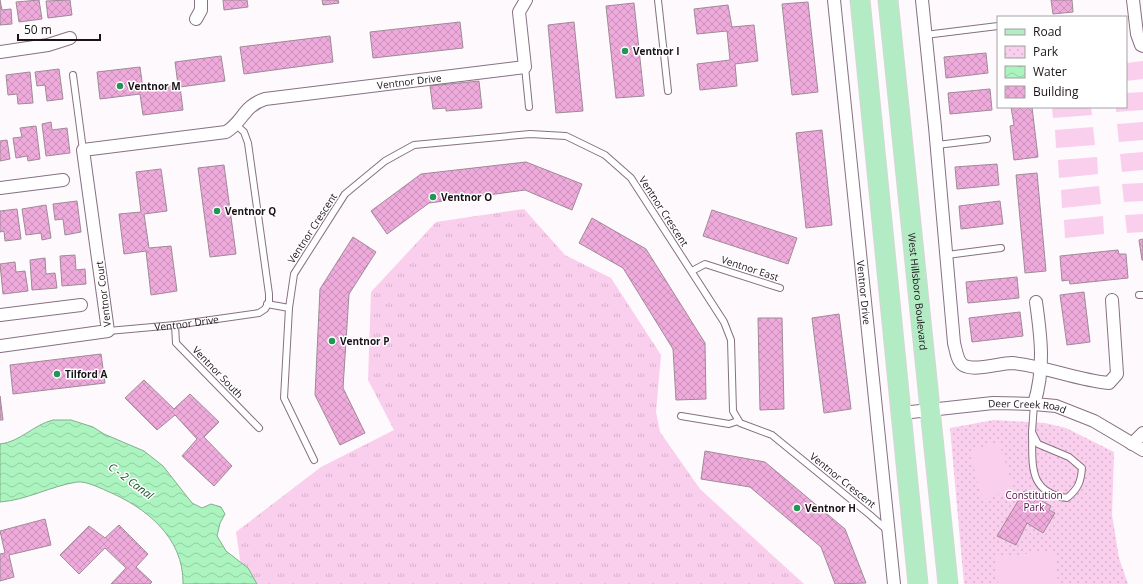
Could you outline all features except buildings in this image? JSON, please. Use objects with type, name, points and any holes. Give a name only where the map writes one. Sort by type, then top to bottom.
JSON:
[{"type":"main road","points":[[860,0],[918,584]]},
{"type":"main road","name":"West Hillsboro Boulevard","points":[[888,0],[948,584]]},
{"type":"street","points":[[196,19],[201,10],[201,0]]},
{"type":"street","points":[[525,67],[519,12],[526,0]]},
{"type":"street","name":"Ventnor Drive","points":[[834,0],[894,584]]},
{"type":"street","points":[[884,0],[892,38]]},
{"type":"street","points":[[922,0],[937,145],[954,343],[959,361],[970,368],[1011,363],[1041,368],[1097,382],[1109,383],[1114,380],[1117,374],[1118,364],[1112,300]]},
{"type":"street","points":[[1133,0],[1137,34],[1140,45],[1143,46]]},
{"type":"street","points":[[0,52],[48,45],[70,38]]},
{"type":"street","name":"Ventnor Drive","points":[[84,150],[226,132],[254,103],[265,100],[525,67]]},
{"type":"street","name":"Ventnor Court","points":[[0,346],[108,331],[84,150]]},
{"type":"street","points":[[0,188],[63,180]]},
{"type":"street","points":[[1034,404],[1039,387],[1041,368],[1041,340],[1036,302]]},
{"type":"street","points":[[0,315],[81,305]]},
{"type":"street","name":"Deer Creek Road","points":[[902,413],[993,403],[1056,406],[1094,421],[1143,450]]},
{"type":"street","points":[[1132,444],[1143,433]]},
{"type":"lane","points":[[658,0],[668,91]]},
{"type":"lane","points":[[925,35],[997,26]]},
{"type":"lane","points":[[525,67],[529,107]]},
{"type":"lane","points":[[74,75],[84,150]]},
{"type":"lane","points":[[235,124],[244,132],[248,143],[269,294],[268,304],[289,308],[284,398],[314,460]]},
{"type":"lane","name":"Ventnor Crescent","points":[[289,308],[294,274],[345,194],[385,161],[414,145],[522,134],[566,136],[605,155],[631,178],[724,322],[731,340],[732,400],[733,411],[738,421],[747,426],[761,429],[772,435],[889,532]]},
{"type":"lane","points":[[937,145],[987,139]]},
{"type":"lane","points":[[947,255],[1001,248]]},
{"type":"lane","name":"Ventnor East","points":[[692,272],[705,264],[780,288]]},
{"type":"lane","name":"Ventnor Drive","points":[[108,331],[175,325],[259,313],[268,304]]},
{"type":"lane","name":"Ventnor South","points":[[175,325],[176,343],[259,428]]},
{"type":"lane","points":[[1032,432],[1038,444],[1069,457],[1082,468],[1081,478],[1077,490],[1067,498],[1053,496],[1039,486],[1033,468],[1032,432],[1034,404]]},
{"type":"lane","points":[[681,416],[729,424],[738,421]]},
{"type":"green space","points":[[1143,61],[1143,79],[1127,81],[1127,63]]},
{"type":"green space","points":[[1143,92],[1143,110],[1116,112],[1116,108],[1127,108],[1127,93]]},
{"type":"green space","points":[[1052,108],[1091,108],[1092,115],[1053,118]]},
{"type":"green space","points":[[1143,122],[1143,140],[1119,142],[1117,124]]},
{"type":"green space","points":[[1093,127],[1095,145],[1056,148],[1055,130]]},
{"type":"green space","points":[[1143,152],[1143,170],[1122,172],[1120,154]]},
{"type":"green space","points":[[1097,157],[1098,174],[1059,178],[1058,160]]},
{"type":"green space","points":[[1143,183],[1143,201],[1124,202],[1122,184]]},
{"type":"green space","points":[[1099,186],[1101,204],[1062,208],[1061,190]]},
{"type":"green space","points":[[524,209],[565,255],[611,278],[661,355],[656,412],[660,432],[700,489],[804,584],[232,584],[242,572],[236,532],[321,467],[394,430],[368,380],[371,292],[436,222]]},
{"type":"green space","points":[[1143,214],[1143,232],[1127,233],[1125,215]]},
{"type":"green space","points":[[1103,216],[1104,234],[1065,238],[1064,220]]},
{"type":"green space","name":"Constitution Park","points":[[994,420],[1045,423],[1066,428],[1114,452],[1112,515],[1119,558],[1128,584],[964,584],[950,428]]},
{"type":"green space","points":[[999,442],[1014,489],[983,500],[969,452]]},
{"type":"green space","points":[[1055,551],[1058,584],[998,584],[995,557]]},
{"type":"water","name":"C - 2 Canal","points":[[53,420],[71,420],[93,427],[104,434],[144,451],[163,466],[192,503],[202,508],[211,504],[221,507],[225,514],[220,523],[217,536],[226,551],[248,568],[257,584],[183,584],[182,567],[177,552],[160,526],[135,506],[88,483],[77,482],[67,484],[20,499],[0,502],[0,444],[14,440],[46,422]]},
{"type":"place","name":"Ventnor I","points":[[625,51]]},
{"type":"place","name":"Ventnor M","points":[[120,86]]},
{"type":"place","name":"Ventnor O","points":[[433,197]]},
{"type":"place","name":"Ventnor Q","points":[[217,211]]},
{"type":"place","name":"Ventnor P","points":[[332,341]]},
{"type":"place","name":"Tilford A","points":[[57,374]]},
{"type":"place","name":"Ventnor H","points":[[797,508]]}]
